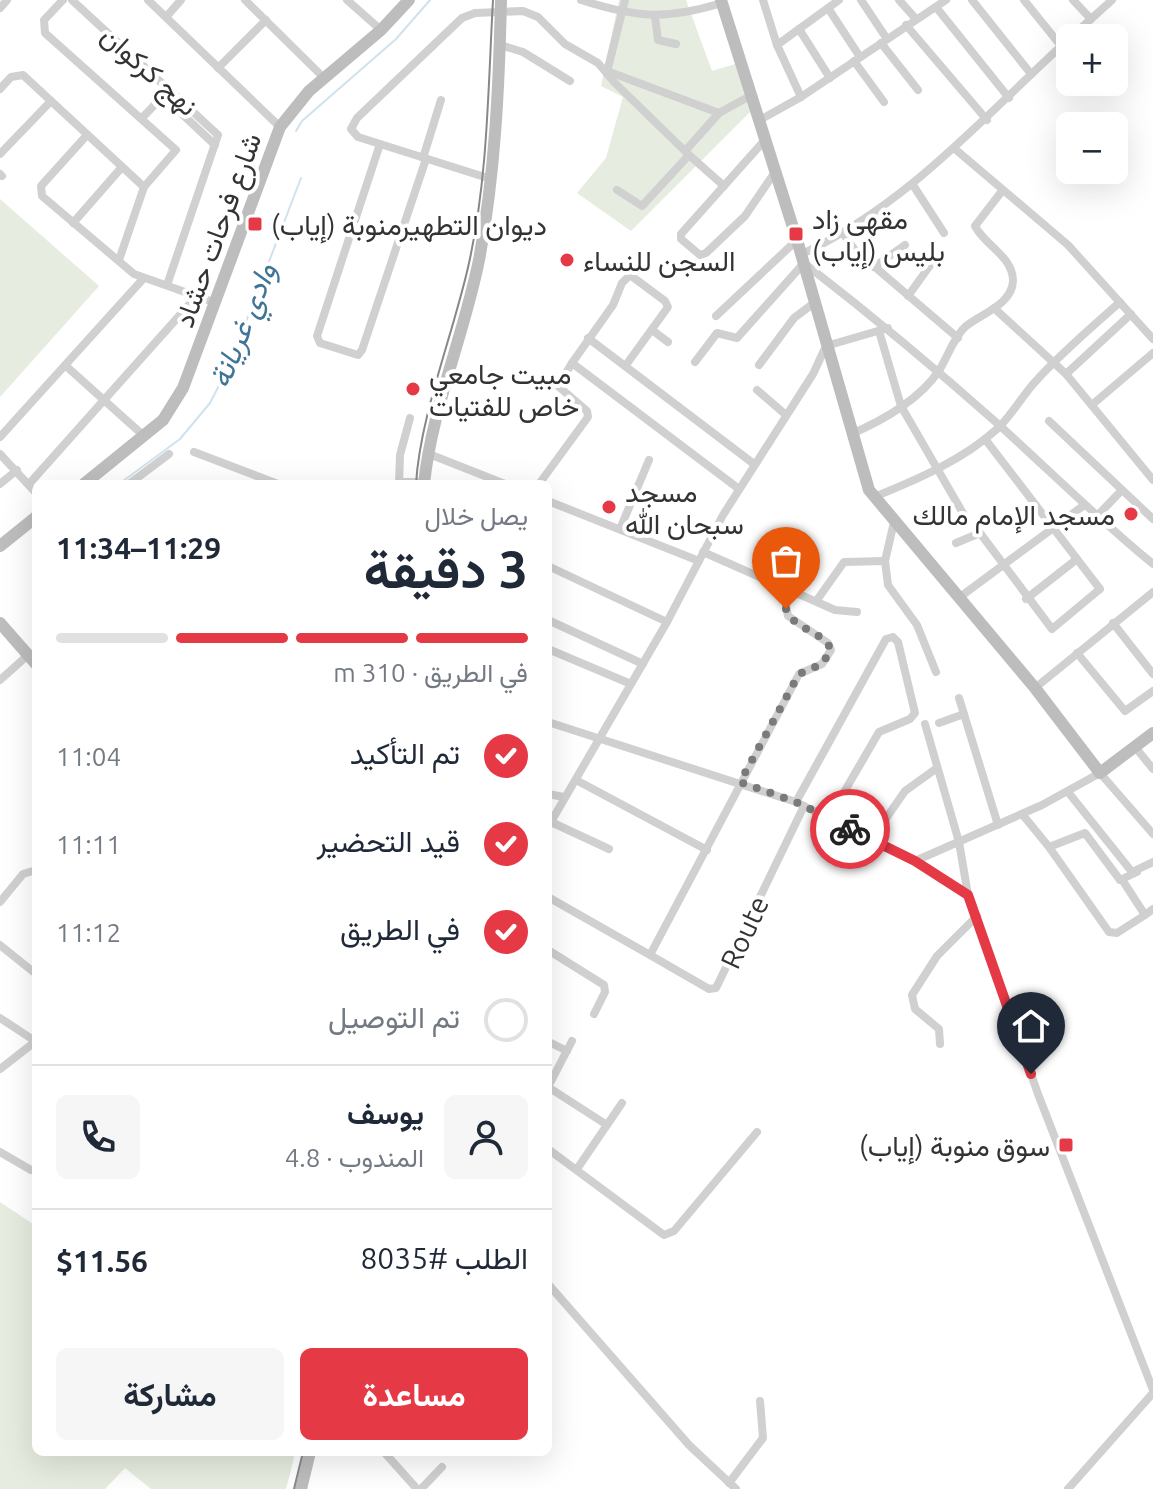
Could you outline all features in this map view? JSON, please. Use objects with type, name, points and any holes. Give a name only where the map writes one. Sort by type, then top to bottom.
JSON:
[{"type":"street","points":[[0,8],[7,0]]},
{"type":"street","points":[[63,0],[44,20],[45,33],[176,150],[144,187],[119,260]]},
{"type":"street","name":"نهج كركوان","points":[[72,0],[216,131],[215,145],[167,285]]},
{"type":"street","points":[[148,0],[280,127]]},
{"type":"street","points":[[166,17],[181,0]]},
{"type":"street","points":[[245,0],[323,77]]},
{"type":"street","points":[[347,0],[381,30]]},
{"type":"street","name":"شارع فرحات حشاد","points":[[89,480],[163,420],[183,388],[280,127],[297,103],[323,77],[381,30],[409,0]]},
{"type":"street","points":[[581,0],[623,13],[655,17],[690,13],[722,1],[803,259],[851,434],[874,497],[960,597],[1100,773],[1153,834]]},
{"type":"street","points":[[607,72],[625,0]]},
{"type":"street","points":[[763,0],[777,45],[801,97]]},
{"type":"street","points":[[777,45],[839,0]]},
{"type":"street","points":[[861,0],[884,41],[918,90]]},
{"type":"street","points":[[899,0],[916,19]]},
{"type":"street","points":[[972,0],[1031,74]]},
{"type":"street","points":[[1024,0],[1056,40]]},
{"type":"street","points":[[1073,0],[1091,19]]},
{"type":"street","points":[[1085,24],[1112,0]]},
{"type":"street","points":[[758,121],[801,97],[940,2],[1009,98]]},
{"type":"street","points":[[425,480],[478,262],[491,179],[501,6]]},
{"type":"street","points":[[491,179],[358,137],[351,129],[357,118],[455,24],[475,13],[501,6],[538,17],[565,44],[598,63],[724,186]]},
{"type":"street","points":[[828,8],[884,102]]},
{"type":"street","points":[[655,17],[658,40],[676,44]]},
{"type":"street","points":[[218,68],[266,20]]},
{"type":"street","points":[[906,25],[987,120]]},
{"type":"street","points":[[799,29],[830,78]]},
{"type":"street","points":[[500,45],[523,52],[570,81]]},
{"type":"street","points":[[695,362],[717,333],[737,338],[803,259],[913,185],[987,120],[1056,51]]},
{"type":"street","points":[[607,72],[719,113]]},
{"type":"street","points":[[0,89],[11,77],[23,75],[144,187]]},
{"type":"street","points":[[142,118],[170,89]]},
{"type":"street","name":"نهج كركوان","points":[[163,96],[215,145]]},
{"type":"street","points":[[617,190],[642,206],[719,113],[750,96]]},
{"type":"street","points":[[380,144],[317,336],[320,343],[350,355],[358,355],[362,350],[441,100]]},
{"type":"street","points":[[0,154],[51,101]]},
{"type":"street","points":[[87,135],[40,190],[73,223],[143,279],[216,303]]},
{"type":"street","points":[[764,141],[681,234],[681,239],[700,255],[745,216],[775,172]]},
{"type":"street","points":[[955,149],[1068,245],[1153,339]]},
{"type":"street","points":[[73,223],[122,167]]},
{"type":"street","points":[[913,185],[944,233]]},
{"type":"street","points":[[851,434],[901,406],[938,372],[968,325],[994,308],[1010,291],[1013,277],[1005,260],[975,226],[1002,191]]},
{"type":"street","points":[[842,232],[874,267],[958,338]]},
{"type":"street","points":[[716,316],[797,240]]},
{"type":"street","points":[[874,267],[905,245]]},
{"type":"street","points":[[803,259],[883,330],[1001,426],[1083,506],[1153,564]]},
{"type":"street","points":[[908,296],[934,260]]},
{"type":"street","points":[[542,480],[588,417],[587,411],[558,386],[630,275],[667,305],[626,365]]},
{"type":"street","points":[[0,437],[143,279]]},
{"type":"street","points":[[33,480],[196,297]]},
{"type":"street","points":[[874,497],[938,468],[985,439],[1001,426],[1011,408],[1053,362],[1120,302]]},
{"type":"street","points":[[759,365],[794,318],[814,303]]},
{"type":"street","points":[[994,308],[1066,374],[1153,480]]},
{"type":"street","points":[[1066,374],[1131,314]]},
{"type":"street","points":[[652,330],[668,342]]},
{"type":"street","points":[[552,821],[667,622],[739,489],[826,346],[883,330]]},
{"type":"street","points":[[883,330],[901,406],[964,515]]},
{"type":"street","points":[[588,338],[754,464]]},
{"type":"street","points":[[1093,404],[1153,353]]},
{"type":"street","points":[[572,363],[739,489]]},
{"type":"street","points":[[66,366],[144,436]]},
{"type":"street","points":[[757,390],[786,415]]},
{"type":"street","points":[[399,480],[400,455],[410,418]]},
{"type":"street","points":[[1049,421],[1153,519]]},
{"type":"street","points":[[956,543],[980,533],[1048,627],[1055,628],[1100,589],[985,439]]},
{"type":"street","points":[[194,452],[268,480]]},
{"type":"street","points":[[0,454],[32,488]]},
{"type":"street","points":[[134,480],[169,454]]},
{"type":"street","points":[[429,454],[495,480]]},
{"type":"street","points":[[620,529],[649,460]]},
{"type":"street","points":[[0,484],[17,470]]},
{"type":"street","points":[[29,484],[32,481]]},
{"type":"street","points":[[1096,517],[1122,490]]},
{"type":"street","points":[[552,503],[791,589],[841,612],[857,612]]},
{"type":"street","points":[[960,597],[1083,506]]},
{"type":"street","points":[[1,547],[32,520]]},
{"type":"street","points":[[894,522],[885,561],[888,585],[910,613],[936,672]]},
{"type":"street","points":[[1026,599],[1077,559]]},
{"type":"street","points":[[817,600],[844,562],[885,561]]},
{"type":"street","points":[[552,568],[667,622]]},
{"type":"street","points":[[552,899],[650,955],[799,674],[822,664],[831,650],[828,643],[788,616],[786,606],[791,589]]},
{"type":"street","points":[[1035,688],[1113,623],[1151,598]]},
{"type":"street","points":[[552,622],[643,664]]},
{"type":"street","points":[[0,623],[32,658]]},
{"type":"street","points":[[1113,623],[1153,674]]},
{"type":"street","points":[[800,804],[886,639],[893,637],[898,642],[915,713],[910,719],[889,725],[879,732],[829,818]]},
{"type":"street","points":[[552,651],[631,684]]},
{"type":"street","points":[[1077,653],[1125,711],[1153,691]]},
{"type":"street","points":[[0,680],[32,661]]},
{"type":"street","points":[[959,698],[998,825]]},
{"type":"street","points":[[939,723],[964,714]]},
{"type":"street","points":[[552,723],[800,804],[915,861],[968,895]]},
{"type":"street","points":[[925,724],[959,842],[968,895],[1038,1094],[1153,1391],[1068,1489]]},
{"type":"street","points":[[915,861],[1068,792],[1100,773],[1153,733]]},
{"type":"street","points":[[1135,747],[1153,769]]},
{"type":"street","points":[[871,840],[905,791],[937,768]]},
{"type":"street","points":[[576,780],[707,850]]},
{"type":"street","points":[[1068,792],[1129,869],[1137,872]]},
{"type":"street","points":[[552,795],[564,797]]},
{"type":"street","name":"Route","points":[[650,955],[709,989],[716,988],[800,804]]},
{"type":"street","points":[[1022,814],[1109,932],[1117,933],[1149,912],[1085,833]]},
{"type":"street","points":[[1144,823],[1153,815]]},
{"type":"street","points":[[552,826],[609,849]]},
{"type":"street","points":[[1049,847],[1093,827]]},
{"type":"street","points":[[1123,881],[1153,862]]},
{"type":"street","points":[[0,902],[23,874],[32,871]]},
{"type":"street","points":[[940,1044],[939,1029],[915,1009],[912,995],[946,944],[977,916]]},
{"type":"street","points":[[0,945],[32,971]]},
{"type":"street","points":[[552,952],[604,985],[605,992],[594,1014]]},
{"type":"street","points":[[0,1018],[32,1038]]},
{"type":"street","points":[[552,1039],[556,1032]]},
{"type":"street","points":[[552,1079],[572,1041]]},
{"type":"street","points":[[0,1069],[32,1044]]},
{"type":"street","points":[[552,1046],[567,1051]]},
{"type":"street","points":[[552,1090],[607,1125]]},
{"type":"street","points":[[577,1169],[622,1103]]},
{"type":"street","points":[[552,1152],[657,1231],[669,1234],[757,1132]]},
{"type":"street","points":[[0,1152],[31,1170]]},
{"type":"street","points":[[552,1289],[689,1445],[733,1486],[763,1438],[760,1401]]},
{"type":"street","points":[[301,1489],[309,1456]]},
{"type":"street","points":[[309,1489],[317,1456]]},
{"type":"street","points":[[388,1456],[419,1489],[442,1467]]},
{"type":"shaded area","points":[[619,0],[686,0],[712,71],[735,64],[750,112],[631,231],[577,193],[606,158],[623,97],[601,86]]},
{"type":"shaded area","points":[[0,199],[99,286],[0,397]]},
{"type":"shaded area","points":[[0,1202],[32,1223],[32,1456],[294,1458],[286,1489],[151,1489],[125,1468],[105,1489],[0,1489]]},
{"type":"waterway","points":[[296,131],[302,121],[396,39],[430,0]]},
{"type":"waterway","name":"وادي غريانة","points":[[124,480],[180,439],[210,403],[229,366],[301,178]]},
{"type":"tram line","points":[[416,480],[424,430],[463,289],[475,231],[486,132],[493,0]]},
{"type":"tram line","points":[[294,1489],[302,1456]]},
{"type":"way so far","points":[[786,609],[791,620],[825,641],[831,650],[822,664],[799,674],[740,782],[796,802],[850,829]]},
{"type":"place","name":"ديوان التطهيرمنوبة (إياب)","points":[[255,224]]},
{"type":"place","name":"مقهى زاد بليس (إياب)","points":[[796,234]]},
{"type":"place","name":"السجن للنساء","points":[[567,260]]},
{"type":"place","name":"مبيت جامعي خاص للفتيات","points":[[413,389]]},
{"type":"place","name":"مسجد سبحان الله","points":[[609,507]]},
{"type":"place","name":"مسجد الإمام مالك","points":[[1131,514]]},
{"type":"place","name":"سوق منوبة (إياب)","points":[[1066,1145]]},
{"type":"route","points":[[850,829],[915,861],[968,895],[1031,1074]]}]
